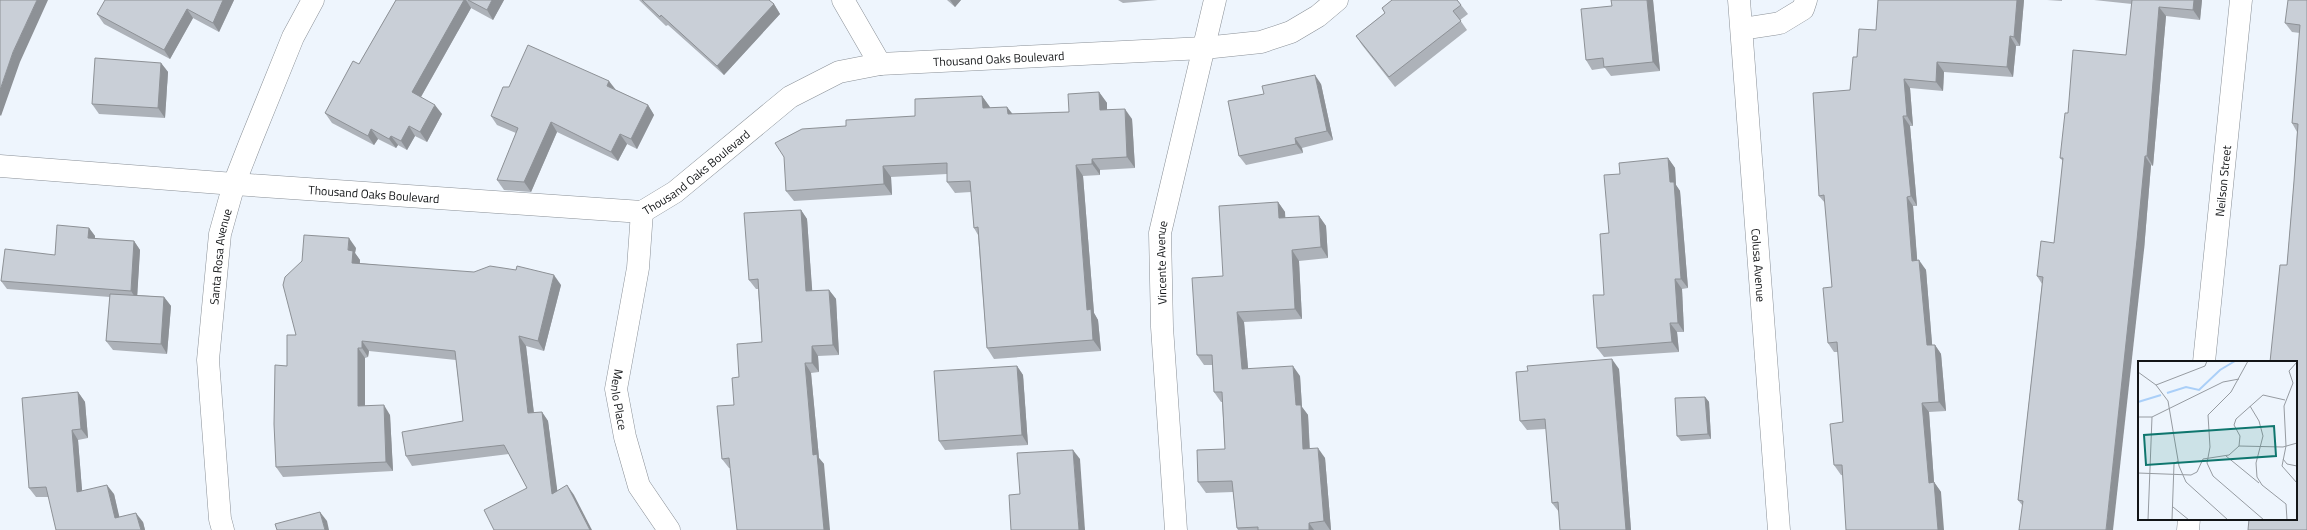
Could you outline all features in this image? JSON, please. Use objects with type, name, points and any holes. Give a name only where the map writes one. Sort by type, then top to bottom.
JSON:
[{"type":"street","name":"Santa Rosa Avenue","points":[[223,530],[220,519],[208,360],[220,234],[234,184],[293,37],[313,0]]},
{"type":"street","points":[[843,0],[880,64]]},
{"type":"street","name":"Vincente Avenue","points":[[1176,530],[1162,327],[1160,233],[1215,0]]},
{"type":"street","name":"Thousand Oaks Boulevard","points":[[0,166],[234,184],[642,212],[675,192],[790,97],[839,72],[880,64],[1204,48],[1262,42],[1291,32],[1318,16],[1337,0]]},
{"type":"street","name":"Colusa Avenue","points":[[1739,0],[1779,530]]},
{"type":"street","points":[[1742,29],[1780,23],[1803,9],[1806,0]]},
{"type":"street","name":"Neilson Street","points":[[2204,361],[2241,0]]},
{"type":"street","name":"Menlo Place","points":[[642,212],[638,268],[616,389],[625,438],[639,486],[669,530]]},
{"type":"street","points":[[2188,530],[2189,520]]},
{"type":"building","points":[[0,0],[37,0],[13,52],[0,90]]},
{"type":"building","points":[[105,0],[223,0],[213,23],[187,9],[164,50],[97,14]]},
{"type":"building","points":[[396,0],[464,0],[412,92],[435,105],[420,132],[409,126],[401,141],[391,136],[389,139],[371,129],[368,136],[325,113],[353,61],[359,64]]},
{"type":"building","points":[[468,0],[492,0],[487,10]]},
{"type":"building","points":[[642,0],[769,0],[774,4],[717,66],[661,15],[660,17]]},
{"type":"building","points":[[1392,0],[1457,0],[1461,5],[1453,11],[1461,21],[1389,77],[1356,36],[1385,13],[1382,8]]},
{"type":"building","points":[[1611,0],[1647,0],[1653,62],[1604,67],[1603,58],[1586,60],[1581,9],[1612,6]]},
{"type":"building","points":[[1878,0],[2017,0],[2014,37],[2010,36],[2007,67],[1937,62],[1936,82],[1904,79],[1907,116],[1903,116],[1911,196],[1907,197],[1912,261],[1919,260],[1927,345],[1935,345],[1939,402],[1922,403],[1929,483],[1934,482],[1938,530],[1846,530],[1842,465],[1834,465],[1830,424],[1843,422],[1837,342],[1828,343],[1823,288],[1832,287],[1824,195],[1819,196],[1813,93],[1850,90],[1853,57],[1857,57],[1859,29],[1876,30]]},
{"type":"building","points":[[2132,0],[2194,0],[2193,10],[2159,7],[2147,156],[2145,156],[2106,530],[2019,530],[2023,501],[2018,500],[2043,277],[2037,276],[2041,241],[2054,243],[2063,158],[2060,158],[2065,113],[2068,113],[2073,50],[2126,55]]},
{"type":"building","points":[[2288,0],[2307,0],[2307,530],[2248,530],[2249,520],[2297,520],[2297,361],[2270,361],[2280,265],[2287,265],[2298,124],[2292,123],[2300,25],[2285,23]]},
{"type":"building","points":[[528,45],[609,81],[607,86],[648,105],[631,139],[620,134],[611,152],[551,122],[524,182],[497,180],[518,128],[491,116],[503,87],[509,87]]},
{"type":"building","points":[[95,58],[161,63],[158,108],[92,104]]},
{"type":"building","points":[[1315,75],[1327,131],[1295,138],[1296,144],[1239,156],[1228,101],[1264,94],[1262,86]]},
{"type":"building","points":[[1099,92],[1100,110],[1125,109],[1127,157],[1092,159],[1092,164],[1076,165],[1087,310],[1091,309],[1093,340],[987,348],[978,227],[974,228],[970,181],[947,182],[947,163],[883,166],[884,184],[786,191],[784,157],[775,143],[802,129],[846,126],[846,120],[915,116],[915,99],[982,96],[983,108],[1007,107],[1008,114],[1069,112],[1068,94]]},
{"type":"building","points":[[1668,158],[1670,182],[1674,182],[1681,279],[1675,279],[1678,323],[1670,323],[1672,342],[1597,348],[1593,295],[1604,295],[1600,234],[1609,233],[1604,175],[1620,174],[1619,163]]},
{"type":"building","points":[[1278,202],[1279,218],[1319,216],[1321,247],[1292,250],[1295,309],[1237,312],[1242,369],[1293,366],[1296,405],[1301,405],[1303,449],[1318,448],[1324,521],[1309,523],[1309,530],[1258,530],[1258,527],[1237,528],[1232,481],[1198,482],[1197,450],[1225,449],[1222,392],[1214,392],[1212,355],[1197,355],[1192,278],[1223,276],[1219,206]]},
{"type":"building","points":[[801,210],[806,291],[829,290],[833,345],[812,346],[812,363],[805,363],[813,455],[817,454],[824,530],[737,530],[729,458],[722,459],[717,406],[734,405],[732,378],[739,377],[737,344],[762,342],[758,279],[749,280],[744,213]]},
{"type":"building","points":[[57,225],[89,228],[88,238],[134,241],[131,291],[1,281],[5,249],[55,255]]},
{"type":"building","points":[[304,235],[349,238],[348,250],[353,251],[352,263],[474,272],[490,266],[516,270],[517,266],[554,275],[538,341],[519,336],[528,413],[542,412],[552,494],[567,485],[590,530],[494,530],[484,510],[527,488],[504,445],[406,456],[402,432],[463,421],[455,351],[362,341],[362,348],[358,348],[358,406],[384,405],[386,462],[276,467],[274,424],[275,365],[287,366],[287,335],[296,335],[283,285],[285,277],[302,261]]},
{"type":"building","points":[[110,294],[164,297],[161,344],[106,341]]},
{"type":"building","points":[[1612,359],[1626,530],[1560,530],[1558,502],[1552,503],[1545,419],[1520,421],[1516,372],[1528,371],[1527,366]]},
{"type":"building","points":[[1017,366],[1022,435],[939,441],[934,371]]},
{"type":"building","points":[[78,392],[81,429],[72,430],[77,492],[107,485],[115,518],[136,513],[141,530],[56,530],[46,487],[29,488],[22,398]]},
{"type":"building","points":[[1705,397],[1708,434],[1677,436],[1675,398]]},
{"type":"building","points":[[1073,450],[1079,530],[1011,530],[1009,495],[1020,494],[1017,453]]},
{"type":"building","points":[[320,512],[325,530],[277,530],[275,524]]}]
